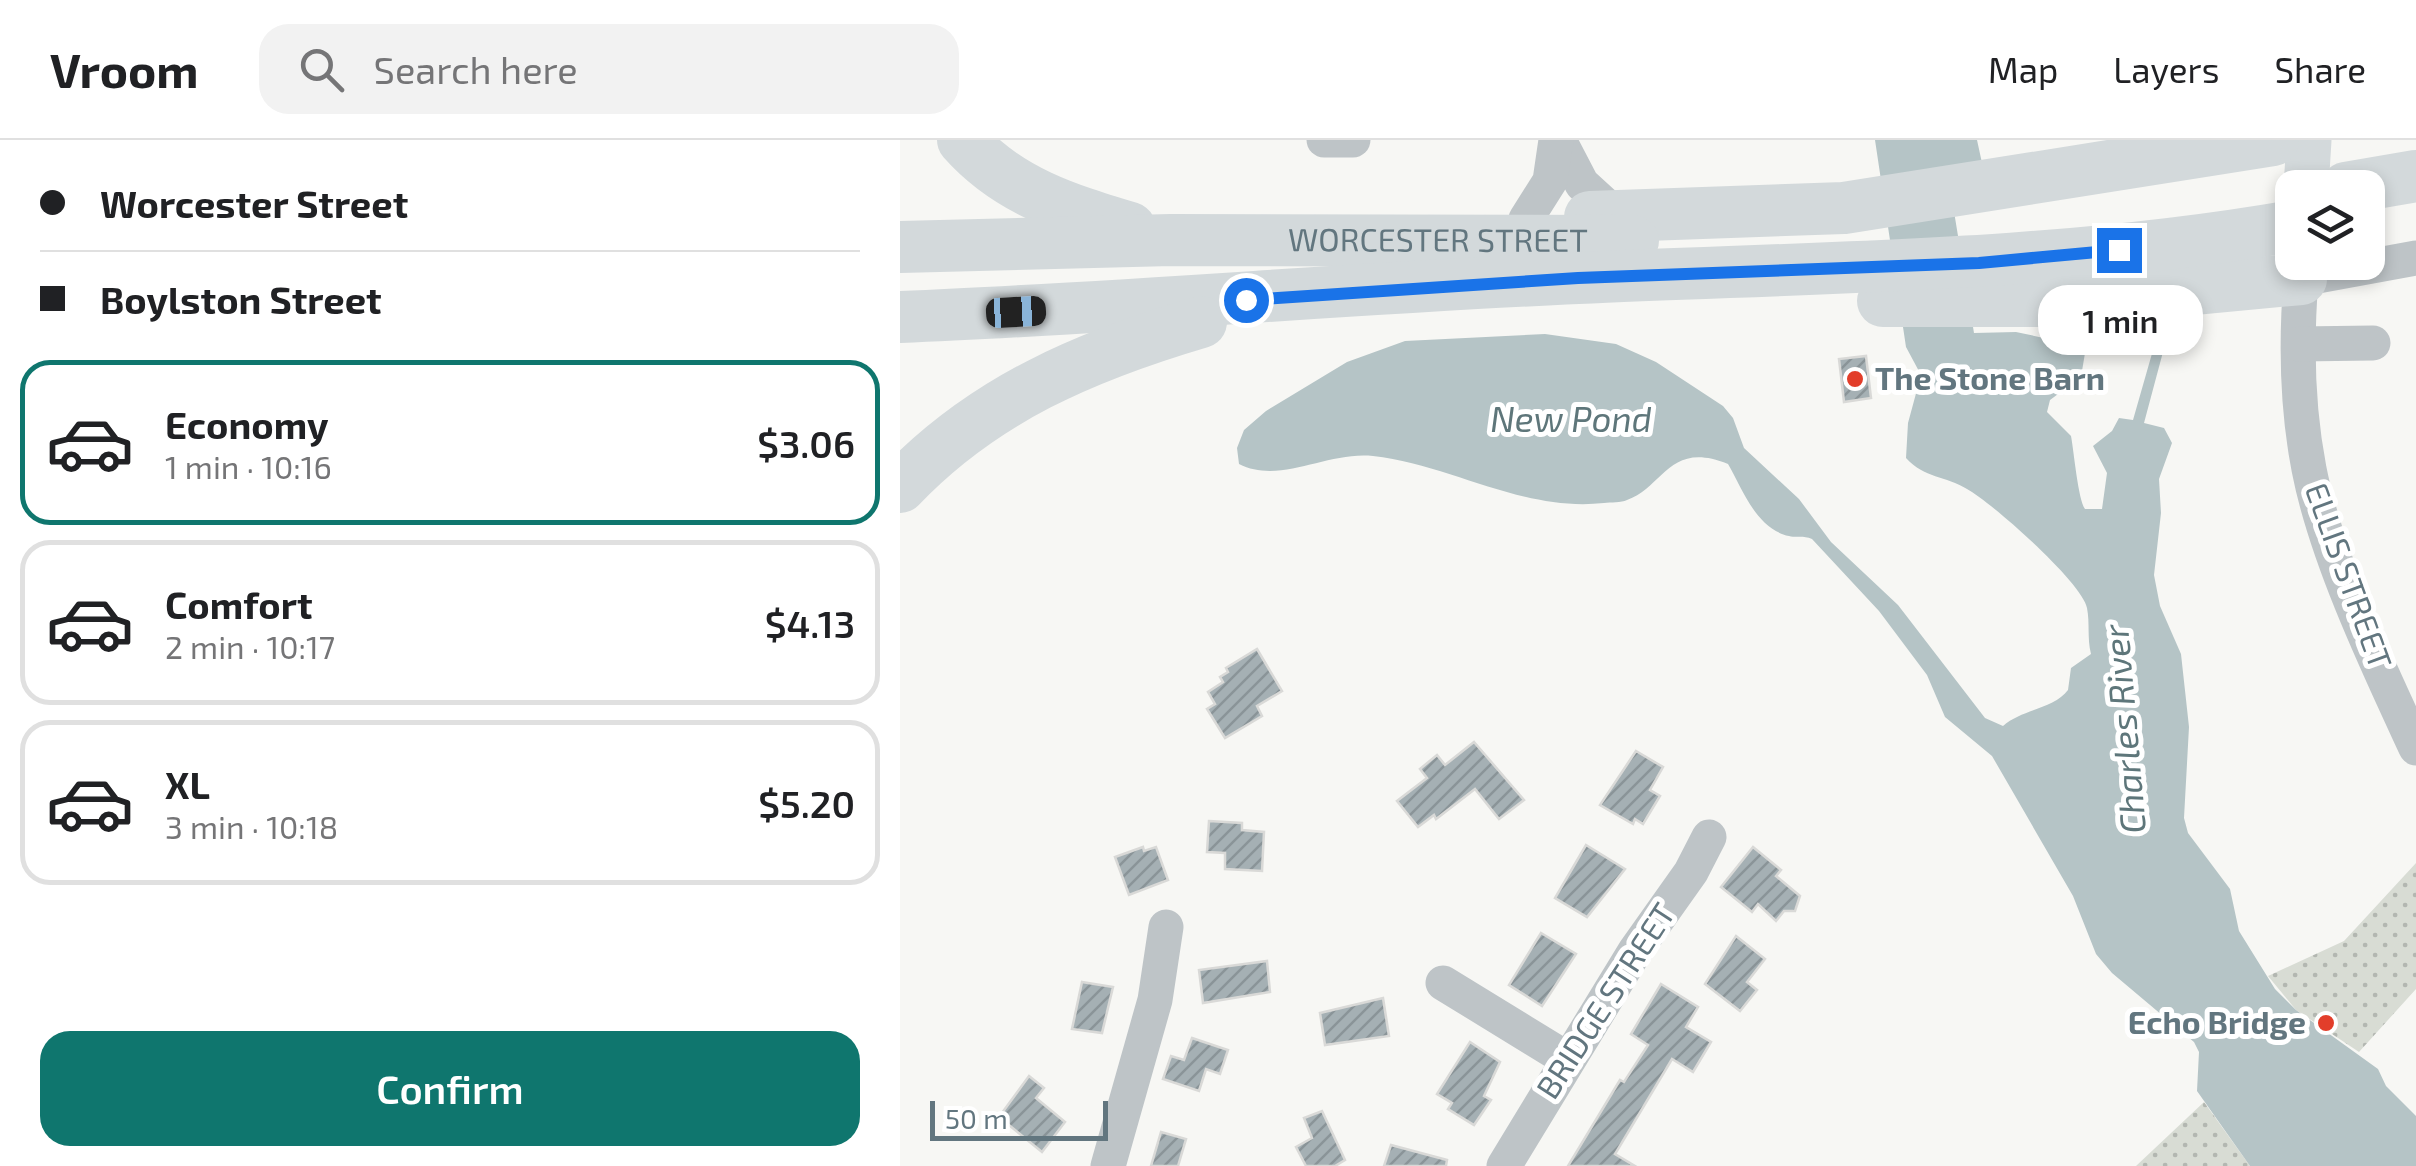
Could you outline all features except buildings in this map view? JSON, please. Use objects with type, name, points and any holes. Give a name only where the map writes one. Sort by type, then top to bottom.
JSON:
[{"type":"highway","points":[[963,140],[991,167],[1038,196],[1080,214],[1180,241]]},
{"type":"highway","points":[[1976,246],[2273,140]]},
{"type":"highway","points":[[2232,220],[2275,202]]},
{"type":"highway","points":[[1308,242],[1526,218],[1776,213],[1876,252],[2232,220],[2275,224]]},
{"type":"highway","name":"WORCESTER STREET","points":[[900,248],[1180,241],[1876,252],[1976,246]]},
{"type":"highway","points":[[1976,246],[2126,297],[2275,274]]},
{"type":"highway","name":"WORCESTER STREET","points":[[900,317],[1472,284],[1642,299],[1876,252]]},
{"type":"highway","points":[[900,488],[979,416],[1044,379],[1139,341],[1289,296]]},
{"type":"main road","points":[[2307,170],[2308,140]]},
{"type":"street","points":[[1324,140],[1354,140]]},
{"type":"street","points":[[1558,140],[1582,184],[1618,216]]},
{"type":"street","points":[[1526,218],[1550,181],[1558,140]]},
{"type":"street","points":[[2385,261],[2416,258]]},
{"type":"street","name":"ELLIS STREET","points":[[2301,280],[2302,428],[2320,512],[2416,748]]},
{"type":"street","points":[[2299,344],[2373,343]]},
{"type":"street","name":"BRIDGE STREET","points":[[1504,1166],[1567,1059],[1692,872],[1709,837]]},
{"type":"street","points":[[1108,1166],[1154,1000],[1166,928]]},
{"type":"street","points":[[1442,983],[1567,1059]]},
{"type":"shaded area","points":[[2416,863],[2416,989],[2359,1052],[2296,1010],[2268,976],[2344,941]]},
{"type":"shaded area","points":[[2204,1102],[2250,1166],[2136,1166]]},
{"type":"water","points":[[1875,140],[1977,140],[1982,163],[1947,169],[1974,333],[2016,332],[2086,347],[2081,377],[2050,400],[2047,412],[2071,436],[2085,509],[2102,509],[2107,473],[2093,446],[2112,431],[2119,418],[2133,420],[2161,322],[2171,322],[2144,423],[2164,428],[2172,443],[2159,479],[2161,513],[2154,575],[2160,606],[2181,654],[2189,727],[2184,818],[2188,833],[2230,889],[2239,931],[2275,989],[2296,1010],[2378,1069],[2386,1086],[2416,1116],[2416,1166],[2250,1166],[2197,1091],[2199,1052],[2194,1042],[2112,973],[2096,954],[2073,896],[1992,756],[1945,717],[1927,675],[1879,611],[1812,539],[1789,536],[1768,525],[1751,506],[1728,464],[1708,458],[1680,461],[1640,494],[1625,501],[1574,504],[1544,501],[1431,468],[1373,456],[1338,458],[1271,471],[1239,464],[1237,448],[1244,430],[1266,411],[1347,362],[1405,341],[1545,334],[1616,344],[1656,362],[1723,406],[1733,418],[1744,448],[1799,499],[1831,542],[1898,605],[1985,718],[2003,726],[2055,701],[2068,690],[2071,668],[2091,654],[2087,608],[2082,596],[2054,563],[1995,510],[1967,489],[1920,469],[1906,458],[1908,423],[1921,375],[1906,347]]},
{"type":"place","name":"The Stone Barn","points":[[1855,379]]},
{"type":"place","name":"Echo Bridge","points":[[2326,1023]]},
{"type":"route","points":[[1246,300],[1578,278],[1979,263],[2119,250]]},
{"type":"water label","name":"New Pond","points":[[1571,420]]},
{"type":"water label","name":"Charles River","points":[[2125,729]]}]
